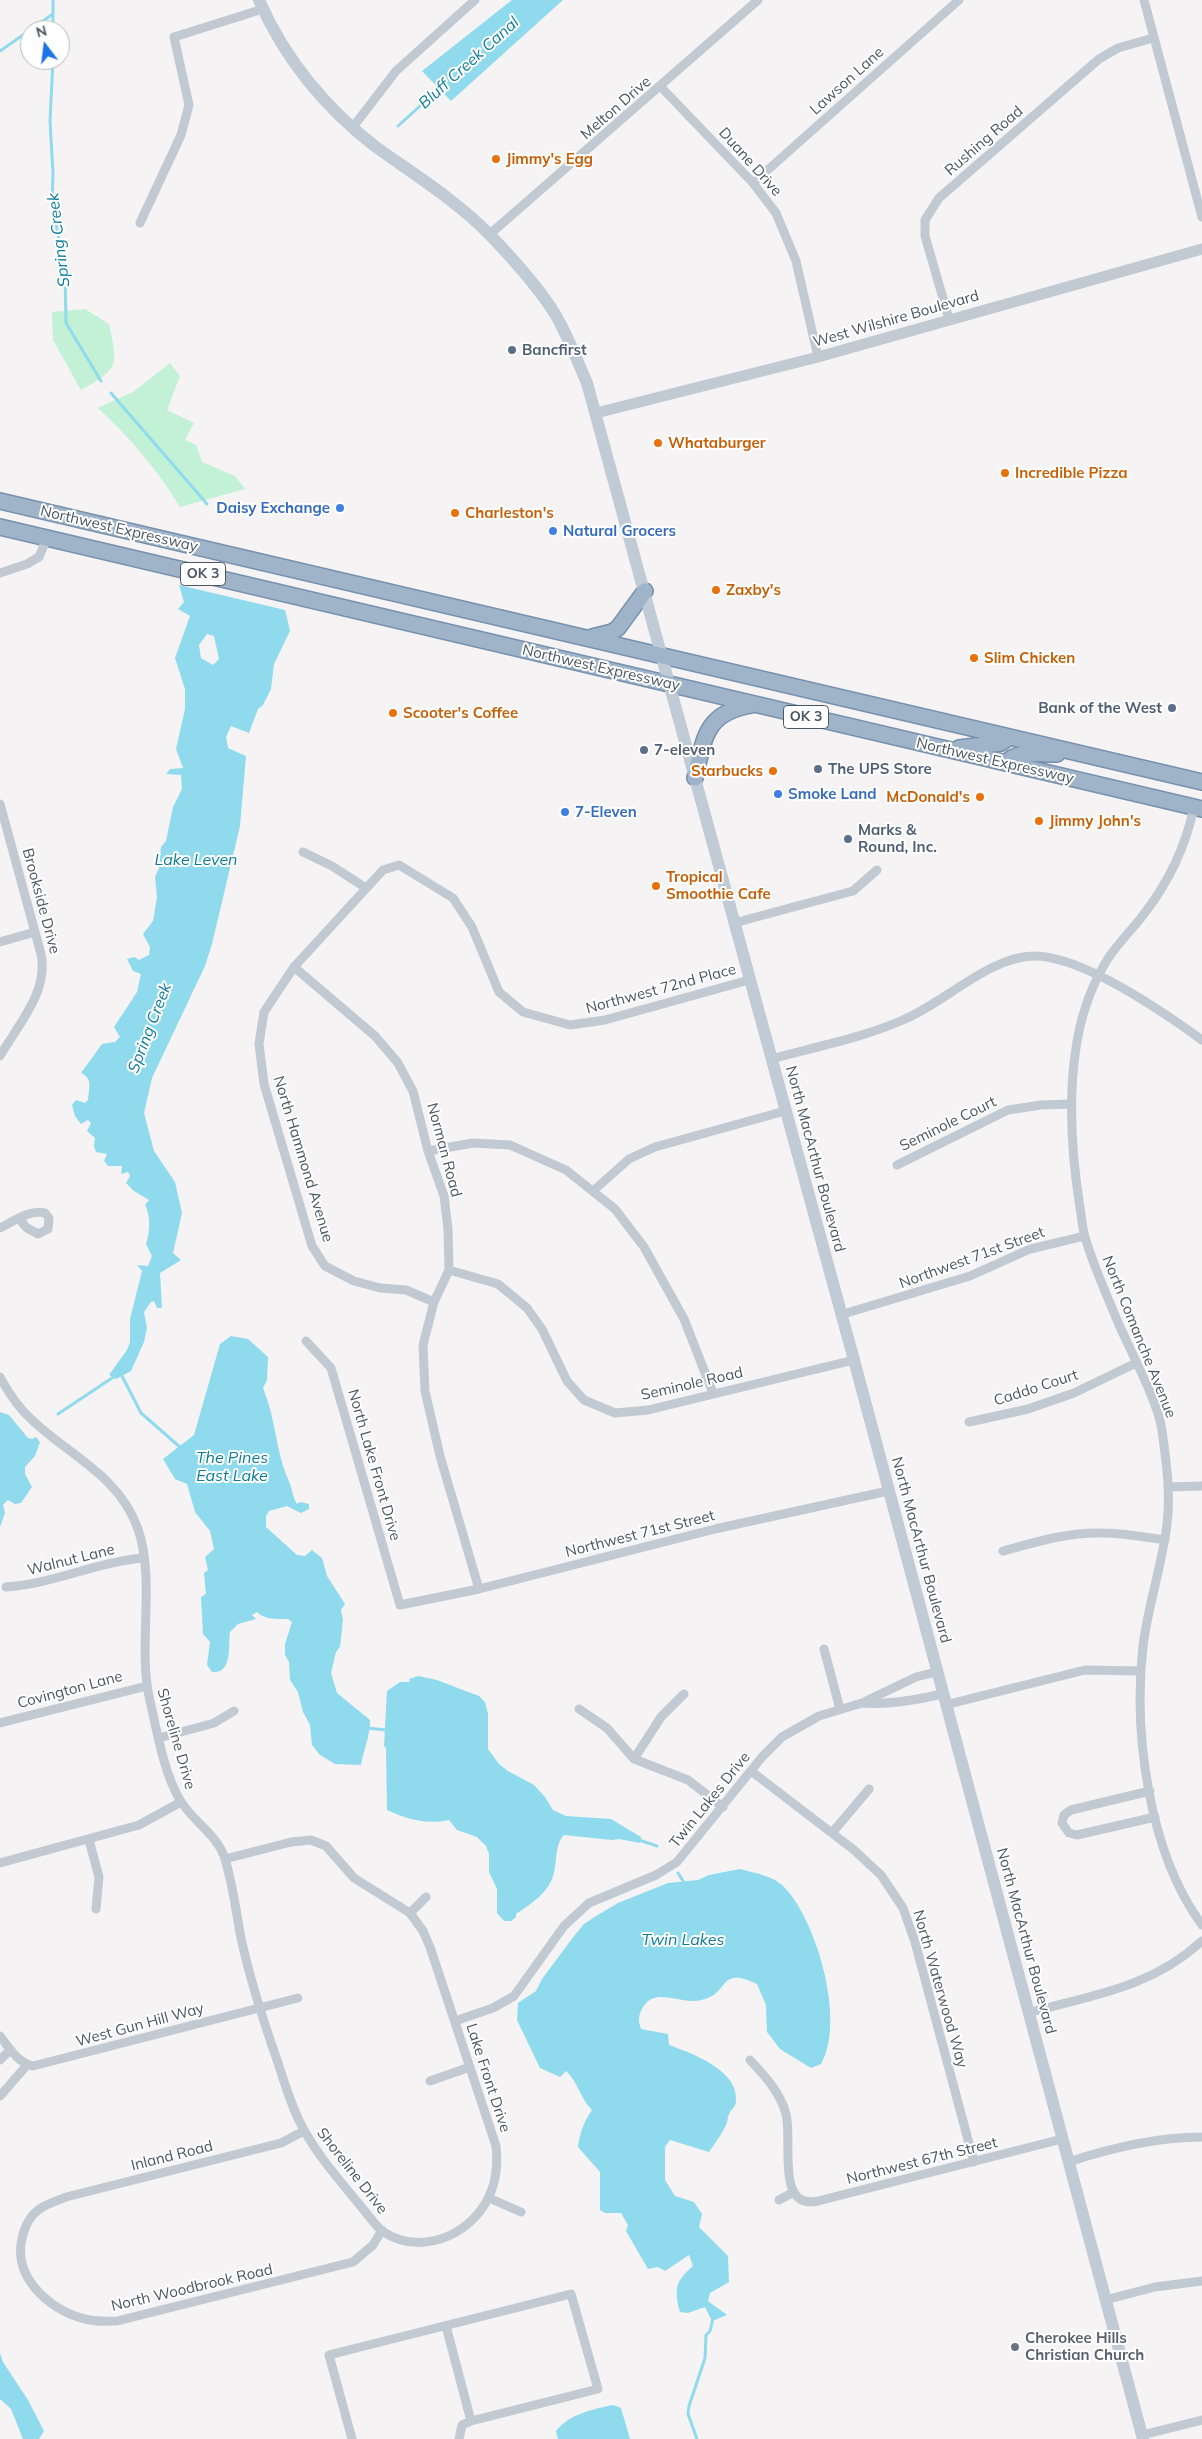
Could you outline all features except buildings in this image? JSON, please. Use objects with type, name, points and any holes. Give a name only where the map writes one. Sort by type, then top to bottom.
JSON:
[{"type":"highway","name":"Northwest Expressway","points":[[0,501],[1202,782]]},
{"type":"highway","name":"Northwest Expressway","points":[[0,527],[1198,808]]},
{"type":"highway","points":[[586,638],[605,634],[618,628],[645,591]]},
{"type":"highway","points":[[414,624],[420,599]]},
{"type":"highway","points":[[695,778],[706,735],[715,721],[729,711],[755,705]]},
{"type":"highway","points":[[942,749],[1001,743],[1010,737]]},
{"type":"highway","points":[[1006,763],[1011,757],[1021,753],[1081,754]]},
{"type":"main road","name":"North MacArthur Boulevard","points":[[261,5],[279,38],[309,82],[330,106],[353,127],[460,208],[490,234],[524,272],[554,312],[575,353],[596,413],[645,591],[1143,2437]]},
{"type":"street","points":[[353,127],[396,71],[475,0]]},
{"type":"street","name":"Melton Drive","points":[[490,234],[661,87],[758,0]]},
{"type":"street","name":"Lawson Lane","points":[[753,183],[959,0]]},
{"type":"street","points":[[1144,0],[1202,218]]},
{"type":"street","points":[[140,223],[181,134],[189,104],[174,37],[261,5]]},
{"type":"street","name":"Rushing Road","points":[[949,319],[925,236],[925,220],[939,198],[1099,59],[1118,48],[1153,38]]},
{"type":"street","name":"Duane Drive","points":[[661,87],[753,183],[776,213],[796,261],[818,356]]},
{"type":"street","name":"West Wilshire Boulevard","points":[[596,413],[818,356],[1202,249]]},
{"type":"street","points":[[0,573],[27,564],[40,557],[47,538]]},
{"type":"street","name":"Brookside Drive","points":[[0,804],[43,964],[42,982],[0,1056]]},
{"type":"street","name":"North Comanche Avenue","points":[[1198,808],[1159,892],[1143,916],[1119,943],[1098,976],[1077,1038],[1072,1104],[1074,1168],[1084,1236],[1149,1391],[1161,1426],[1168,1487],[1168,1514],[1147,1622],[1141,1671],[1141,1719],[1155,1817],[1179,1887],[1202,1925]]},
{"type":"street","points":[[303,852],[332,866],[366,888]]},
{"type":"street","name":"Northwest 72nd Place","points":[[366,888],[383,870],[399,865],[453,898],[472,927],[500,992],[523,1012],[570,1026],[605,1020],[749,980]]},
{"type":"street","points":[[734,923],[853,891],[877,870]]},
{"type":"street","name":"North Hammond Avenue","points":[[366,888],[294,967],[264,1012],[259,1044],[264,1084],[312,1246],[325,1266],[354,1281],[380,1288],[406,1290],[434,1302]]},
{"type":"street","points":[[0,942],[35,932]]},
{"type":"street","points":[[771,1059],[868,1033],[903,1020],[934,1004],[985,971],[1012,960],[1032,956],[1058,959],[1098,976],[1161,1011],[1202,1040]]},
{"type":"street","name":"Norman Road","points":[[294,967],[375,1036],[398,1063],[413,1091],[428,1151],[444,1196],[448,1229],[449,1270],[434,1302],[423,1344],[425,1390],[440,1456],[479,1589]]},
{"type":"street","name":"Seminole Court","points":[[897,1165],[1008,1110],[1041,1105],[1072,1104]]},
{"type":"street","points":[[594,1191],[629,1159],[655,1147],[785,1110]]},
{"type":"street","points":[[428,1151],[472,1143],[510,1145],[566,1170],[594,1191],[615,1209],[644,1247],[684,1319],[712,1393]]},
{"type":"street","points":[[0,1228],[19,1219]]},
{"type":"street","name":"Northwest 71st Street","points":[[840,1315],[961,1279],[1030,1248],[1084,1236]]},
{"type":"street","name":"Seminole Road","points":[[449,1270],[498,1284],[526,1308],[542,1329],[567,1381],[584,1400],[615,1413],[648,1410],[854,1360]]},
{"type":"street","name":"North Lake Front Drive","points":[[306,1340],[331,1368],[400,1605]]},
{"type":"street","name":"Caddo Court","points":[[969,1422],[1028,1408],[1074,1393],[1136,1363]]},
{"type":"street","name":"Shoreline Drive","points":[[0,1377],[2,1387],[32,1420],[104,1477],[117,1491],[132,1514],[138,1529],[144,1558],[147,1686],[172,1783],[181,1802],[218,1843],[225,1859],[242,1941],[260,2008],[287,2090],[304,2131],[324,2162],[382,2230]]},
{"type":"street","points":[[1168,1487],[1202,1486]]},
{"type":"street","name":"Northwest 71st Street","points":[[400,1605],[479,1589],[715,1529],[888,1491]]},
{"type":"street","points":[[1003,1552],[1048,1539],[1077,1534],[1103,1533],[1164,1540]]},
{"type":"street","name":"Walnut Lane","points":[[6,1587],[27,1586],[126,1560],[144,1558]]},
{"type":"street","points":[[824,1649],[840,1709]]},
{"type":"street","points":[[862,1703],[878,1704],[921,1699],[944,1699],[1085,1670],[1141,1671]]},
{"type":"street","name":"Twin Lakes Drive","points":[[455,2022],[509,2000],[520,1990],[564,1926],[581,1909],[597,1898],[656,1875],[677,1862],[751,1771],[774,1745],[793,1730],[812,1719],[862,1703],[916,1678],[936,1672]]},
{"type":"street","name":"Covington Lane","points":[[0,1723],[147,1686]]},
{"type":"street","points":[[634,1759],[661,1717],[684,1694]]},
{"type":"street","points":[[579,1709],[607,1728],[634,1759],[688,1780],[723,1807]]},
{"type":"street","points":[[160,1738],[214,1723],[234,1711]]},
{"type":"street","name":"North Waterwood Way","points":[[751,1771],[832,1833],[881,1876],[895,1895],[909,1922],[974,2162]]},
{"type":"street","points":[[832,1833],[869,1789]]},
{"type":"street","points":[[1150,1791],[1071,1810],[1064,1815],[1063,1827],[1069,1833],[1077,1835],[1155,1817]]},
{"type":"street","points":[[0,1863],[139,1825],[181,1802]]},
{"type":"street","points":[[89,1840],[99,1877],[96,1909]]},
{"type":"street","name":"Lake Front Drive","points":[[225,1859],[292,1842],[311,1840],[326,1846],[354,1878],[410,1913],[423,1931],[496,2146],[497,2172],[489,2198],[473,2218],[461,2229],[436,2241],[412,2243],[382,2230]]},
{"type":"street","points":[[410,1913],[426,1896]]},
{"type":"street","points":[[1028,2013],[1143,1981],[1176,1963],[1202,1941]]},
{"type":"street","name":"West Gun Hill Way","points":[[27,2065],[43,2065],[298,1998]]},
{"type":"street","points":[[0,2036],[10,2050],[27,2065],[0,2096]]},
{"type":"street","points":[[0,2060],[10,2050]]},
{"type":"street","points":[[750,2060],[769,2080],[783,2104],[788,2125],[792,2193],[779,2200]]},
{"type":"street","points":[[430,2081],[470,2067]]},
{"type":"street","name":"Inland Road","points":[[45,2206],[66,2197],[281,2143],[304,2131]]},
{"type":"street","points":[[1068,2162],[1118,2148],[1158,2141],[1202,2137]]},
{"type":"street","name":"Northwest 67th Street","points":[[792,2193],[799,2200],[811,2203],[1062,2139]]},
{"type":"street","points":[[489,2198],[521,2212]]},
{"type":"street","name":"North Woodbrook Road","points":[[45,2206],[30,2219],[24,2233],[20,2249],[25,2272],[40,2293],[64,2312],[102,2322],[129,2320],[338,2267],[353,2262],[364,2255],[382,2230]]},
{"type":"street","points":[[1106,2300],[1155,2286],[1202,2280]]},
{"type":"street","points":[[352,2439],[329,2355],[571,2294],[598,2389],[471,2421],[462,2425],[459,2439]]},
{"type":"street","points":[[446,2326],[471,2421]]},
{"type":"street","points":[[1143,2437],[1202,2420]]},
{"type":"green space","points":[[85,309],[109,324],[114,358],[113,365],[103,377],[81,390],[53,340],[52,312]]},
{"type":"green space","points":[[170,363],[180,376],[167,410],[194,423],[185,440],[196,445],[202,462],[235,476],[245,489],[180,507],[143,455],[98,408],[133,392]]},
{"type":"water","points":[[512,0],[563,0],[451,101],[422,71]]},
{"type":"water","name":"Lake Leven","points":[[179,585],[285,610],[290,631],[274,664],[271,689],[263,705],[258,709],[249,733],[231,726],[226,737],[228,748],[246,756],[240,826],[205,966],[152,1078],[144,1113],[154,1151],[175,1182],[182,1213],[173,1253],[181,1260],[160,1273],[162,1308],[157,1308],[154,1301],[151,1302],[144,1312],[147,1328],[144,1342],[131,1371],[116,1379],[109,1375],[127,1350],[130,1342],[130,1319],[142,1271],[137,1265],[148,1266],[152,1256],[146,1244],[149,1224],[145,1205],[149,1200],[134,1191],[126,1183],[130,1176],[128,1172],[121,1174],[122,1166],[108,1166],[104,1161],[107,1154],[96,1152],[94,1146],[95,1138],[87,1131],[91,1123],[88,1120],[81,1124],[75,1116],[72,1105],[76,1100],[85,1103],[88,1100],[89,1081],[81,1073],[102,1044],[115,1042],[120,1037],[114,1027],[137,992],[141,974],[133,971],[127,959],[134,957],[139,960],[149,955],[150,947],[143,934],[153,921],[157,897],[155,877],[159,868],[161,847],[166,841],[173,807],[182,789],[181,775],[166,774],[170,769],[183,768],[176,749],[185,709],[185,689],[175,658],[190,616],[178,609],[184,602]],"holes":[[[207,634],[214,636],[219,659],[213,665],[201,658],[199,645]]]},
{"type":"water","name":"The Pines East Lake","points":[[231,1336],[248,1339],[268,1357],[267,1380],[263,1388],[281,1457],[297,1504],[300,1502],[309,1504],[309,1509],[301,1513],[287,1506],[269,1511],[266,1516],[266,1527],[297,1555],[305,1556],[312,1550],[322,1558],[327,1576],[345,1604],[341,1610],[343,1620],[340,1647],[336,1652],[331,1673],[337,1693],[370,1720],[361,1765],[335,1764],[320,1755],[312,1745],[310,1725],[303,1712],[298,1692],[290,1680],[289,1662],[285,1655],[285,1644],[292,1622],[288,1619],[267,1618],[257,1612],[252,1615],[256,1619],[238,1624],[230,1632],[228,1658],[223,1668],[212,1672],[207,1665],[210,1642],[203,1634],[201,1597],[206,1594],[204,1573],[208,1570],[205,1557],[214,1549],[210,1531],[195,1512],[187,1484],[175,1479],[163,1459],[194,1435],[220,1344]]},
{"type":"water","points":[[0,1412],[9,1415],[28,1438],[36,1437],[40,1442],[35,1456],[25,1467],[25,1474],[32,1487],[21,1503],[15,1504],[8,1500],[3,1505],[5,1513],[0,1527]]},
{"type":"water","points":[[418,1676],[437,1680],[479,1696],[485,1702],[488,1714],[488,1749],[499,1764],[534,1785],[553,1810],[566,1816],[611,1819],[641,1837],[640,1843],[619,1839],[612,1840],[564,1835],[559,1843],[552,1879],[545,1891],[516,1914],[516,1917],[511,1921],[504,1921],[497,1913],[497,1889],[489,1872],[489,1854],[486,1846],[477,1837],[457,1830],[449,1820],[432,1822],[417,1820],[387,1810],[386,1748],[384,1746],[387,1691],[400,1682],[410,1682],[409,1679]]},
{"type":"water","name":"Twin Lakes","points":[[740,1869],[764,1875],[781,1884],[797,1904],[808,1924],[824,1973],[829,1999],[830,2024],[828,2046],[821,2064],[811,2068],[780,2049],[767,2032],[766,2005],[757,1984],[744,1979],[730,1979],[717,1992],[701,2000],[654,1998],[648,2001],[640,2013],[641,2029],[668,2034],[669,2045],[712,2064],[730,2080],[735,2090],[735,2105],[729,2114],[727,2124],[709,2152],[670,2140],[665,2147],[665,2180],[675,2196],[694,2202],[702,2214],[699,2227],[728,2256],[729,2282],[710,2293],[708,2301],[727,2315],[712,2321],[705,2307],[688,2313],[680,2312],[677,2292],[679,2281],[693,2266],[689,2255],[665,2271],[658,2267],[648,2269],[626,2231],[628,2225],[621,2213],[605,2213],[600,2210],[600,2172],[578,2147],[583,2127],[592,2110],[566,2071],[560,2077],[540,2068],[517,2020],[518,2003],[536,1991],[542,1979],[574,1936],[584,1924],[596,1916],[618,1903],[668,1883],[698,1880],[709,1875]]},
{"type":"water","points":[[0,2353],[3,2362],[28,2400],[44,2431],[39,2439],[23,2439],[11,2409],[0,2399]]},
{"type":"water","points":[[613,2405],[621,2408],[630,2439],[558,2439],[556,2431],[568,2420],[582,2413]]},
{"type":"waterway","name":"Spring Creek","points":[[53,0],[53,20]]},
{"type":"waterway","points":[[0,51],[53,14]]},
{"type":"waterway","name":"Spring Creek","points":[[53,70],[50,121],[53,173],[52,202],[65,272],[66,323],[101,381]]},
{"type":"waterway","name":"Bluff Creek Canal","points":[[398,126],[442,86]]},
{"type":"waterway","name":"Spring Creek","points":[[111,393],[207,504]]},
{"type":"waterway","points":[[120,1372],[141,1413],[181,1448]]},
{"type":"waterway","name":"Spring Creek","points":[[58,1414],[115,1376]]},
{"type":"waterway","points":[[366,1728],[387,1730]]},
{"type":"waterway","points":[[636,1839],[657,1846]]},
{"type":"waterway","points":[[678,1873],[685,1884]]},
{"type":"waterway","points":[[697,2439],[688,2414],[689,2406],[705,2358],[706,2335],[710,2331],[713,2318]]},
{"type":"place","name":"Jimmy's Egg","points":[[496,159]]},
{"type":"place","name":"Bancfirst","points":[[512,350]]},
{"type":"place","name":"Whataburger","points":[[658,443]]},
{"type":"place","name":"Incredible Pizza","points":[[1005,473]]},
{"type":"place","name":"Daisy Exchange","points":[[340,508]]},
{"type":"place","name":"Charleston's","points":[[455,513]]},
{"type":"place","name":"Natural Grocers","points":[[553,531]]},
{"type":"place","name":"Zaxby's","points":[[716,590]]},
{"type":"place","name":"Slim Chicken","points":[[974,658]]},
{"type":"place","name":"Bank of the West","points":[[1172,708]]},
{"type":"place","name":"Scooter's Coffee","points":[[393,713]]},
{"type":"place","name":"7-eleven","points":[[644,750]]},
{"type":"place","name":"The UPS Store","points":[[818,769]]},
{"type":"place","name":"Starbucks","points":[[773,771]]},
{"type":"place","name":"Smoke Land","points":[[778,794]]},
{"type":"place","name":"McDonald's","points":[[980,797]]},
{"type":"place","name":"7-Eleven","points":[[565,812]]},
{"type":"place","name":"Jimmy John's","points":[[1039,821]]},
{"type":"place","name":"Marks & Round, Inc.","points":[[848,839]]},
{"type":"place","name":"Tropical Smoothie Cafe","points":[[656,886]]},
{"type":"place","name":"Cherokee Hills Christian Church","points":[[1015,2347]]}]
